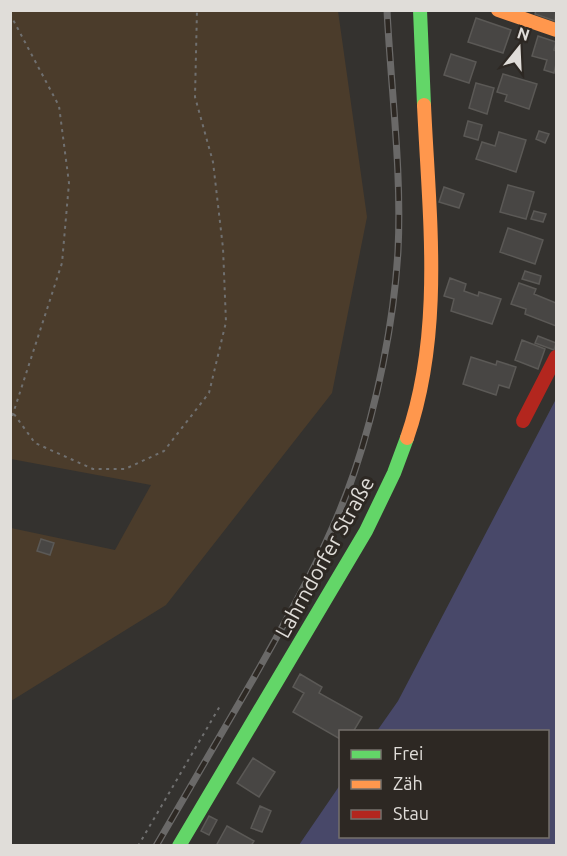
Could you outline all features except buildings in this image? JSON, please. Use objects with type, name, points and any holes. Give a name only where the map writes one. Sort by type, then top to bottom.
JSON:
[{"type":"street","name":"Lahrndorfer Straße","points":[[179,846],[366,531],[394,473],[408,434],[423,378],[431,318],[420,10]]},
{"type":"street","points":[[498,10],[556,30]]},
{"type":"street","points":[[523,421],[556,357]]},
{"type":"path","points":[[14,414],[35,442],[93,469],[125,469],[164,451],[209,393],[226,322],[223,248],[213,162],[195,97],[196,10]]},
{"type":"path","points":[[10,14],[59,106],[69,183],[62,263],[10,423]]},
{"type":"path","points":[[138,846],[220,706]]},
{"type":"shaded area","points":[[11,11],[338,11],[367,217],[332,393],[166,605],[11,701],[11,528],[115,550],[151,485],[11,459]]},
{"type":"water","points":[[556,399],[556,845],[299,845],[339,786],[339,838],[549,838],[549,730],[378,730],[398,701]]},
{"type":"railway","points":[[156,846],[308,579],[344,500],[370,420],[393,306],[398,251],[397,161],[387,10]]},
{"type":"traffic: fast","points":[[420,10],[424,105]]},
{"type":"traffic: fast","points":[[179,846],[366,531],[394,473],[407,438]]},
{"type":"traffic: slow","points":[[498,10],[556,30]]},
{"type":"traffic: slow","points":[[407,438],[419,397],[430,315],[431,230],[424,105]]},
{"type":"traffic: jam","points":[[523,421],[556,357]]}]
